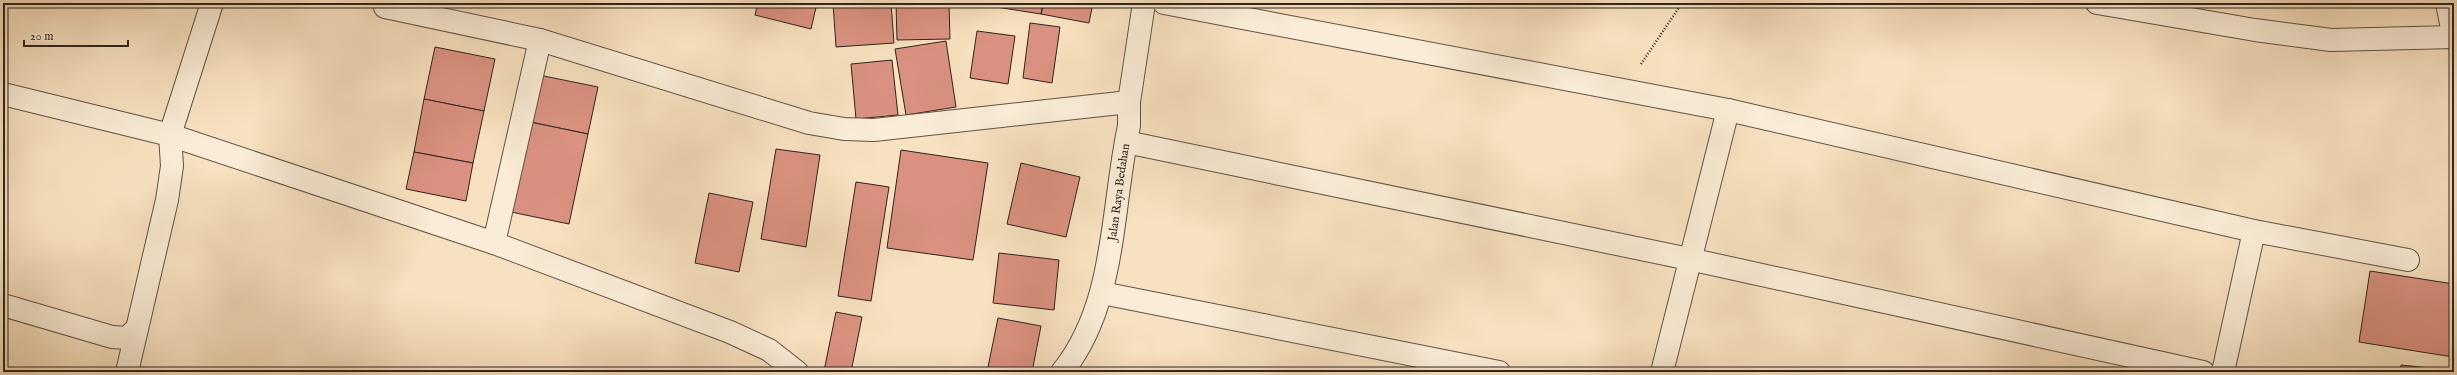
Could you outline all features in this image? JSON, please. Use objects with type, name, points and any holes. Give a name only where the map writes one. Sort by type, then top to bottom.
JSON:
[{"type":"street","points":[[127,372],[136,329],[142,315],[167,200],[172,166],[170,135],[212,3]]},
{"type":"street","name":"Jalan Raya Bedahan","points":[[1062,372],[1082,342],[1102,293],[1129,126],[1129,102],[1144,3]]},
{"type":"street","points":[[1164,3],[1624,88],[1728,110],[2254,231],[2408,260]]},
{"type":"street","points":[[2097,3],[2255,30],[2331,40],[2454,37],[2447,3]]},
{"type":"street","points":[[385,7],[540,40],[768,112],[809,123],[844,129],[874,130],[1129,102]]},
{"type":"street","points":[[494,243],[540,40]]},
{"type":"street","points":[[3,94],[170,135],[494,243],[730,332],[769,350],[797,372]]},
{"type":"street","points":[[1662,372],[1689,259],[1728,110]]},
{"type":"street","points":[[1126,142],[1689,259],[2203,372]]},
{"type":"street","points":[[2223,372],[2254,231]]},
{"type":"street","points":[[1102,293],[1499,372]]},
{"type":"street","points":[[3,305],[112,336],[127,338],[136,329]]},
{"type":"path","points":[[1624,88],[1682,3]]},
{"type":"building","points":[[758,3],[817,3],[811,29],[755,15]]},
{"type":"building","points":[[833,3],[891,3],[894,43],[836,47]]},
{"type":"building","points":[[896,3],[949,3],[950,39],[897,40]]},
{"type":"building","points":[[983,3],[1043,3],[1041,14],[983,5]]},
{"type":"building","points":[[1044,3],[1093,3],[1089,23],[1041,14]]},
{"type":"building","points":[[1030,23],[1060,27],[1052,83],[1023,78]]},
{"type":"building","points":[[977,31],[1015,36],[1008,84],[970,78]]},
{"type":"building","points":[[946,41],[956,107],[906,115],[895,49]]},
{"type":"building","points":[[435,47],[495,59],[484,111],[424,99]]},
{"type":"building","points":[[892,60],[898,115],[856,119],[851,64]]},
{"type":"building","points":[[539,75],[598,87],[588,134],[530,122]]},
{"type":"building","points":[[424,99],[484,111],[473,163],[414,152]]},
{"type":"building","points":[[530,122],[588,134],[569,224],[511,212]]},
{"type":"building","points":[[776,149],[820,155],[806,247],[761,239]]},
{"type":"building","points":[[901,150],[988,163],[973,260],[887,248]]},
{"type":"building","points":[[414,152],[473,163],[466,201],[406,189]]},
{"type":"building","points":[[1021,163],[1080,177],[1066,237],[1007,224]]},
{"type":"building","points":[[856,182],[889,187],[871,301],[838,296]]},
{"type":"building","points":[[709,193],[753,202],[739,272],[695,263]]},
{"type":"building","points":[[999,253],[1059,260],[1054,310],[993,303]]},
{"type":"building","points":[[2370,271],[2454,284],[2453,357],[2359,342]]},
{"type":"building","points":[[836,312],[862,317],[851,372],[824,371]]},
{"type":"building","points":[[998,318],[1041,326],[1032,372],[987,372]]},
{"type":"building","points":[[2401,365],[2439,369],[2439,372],[2400,372]]}]
